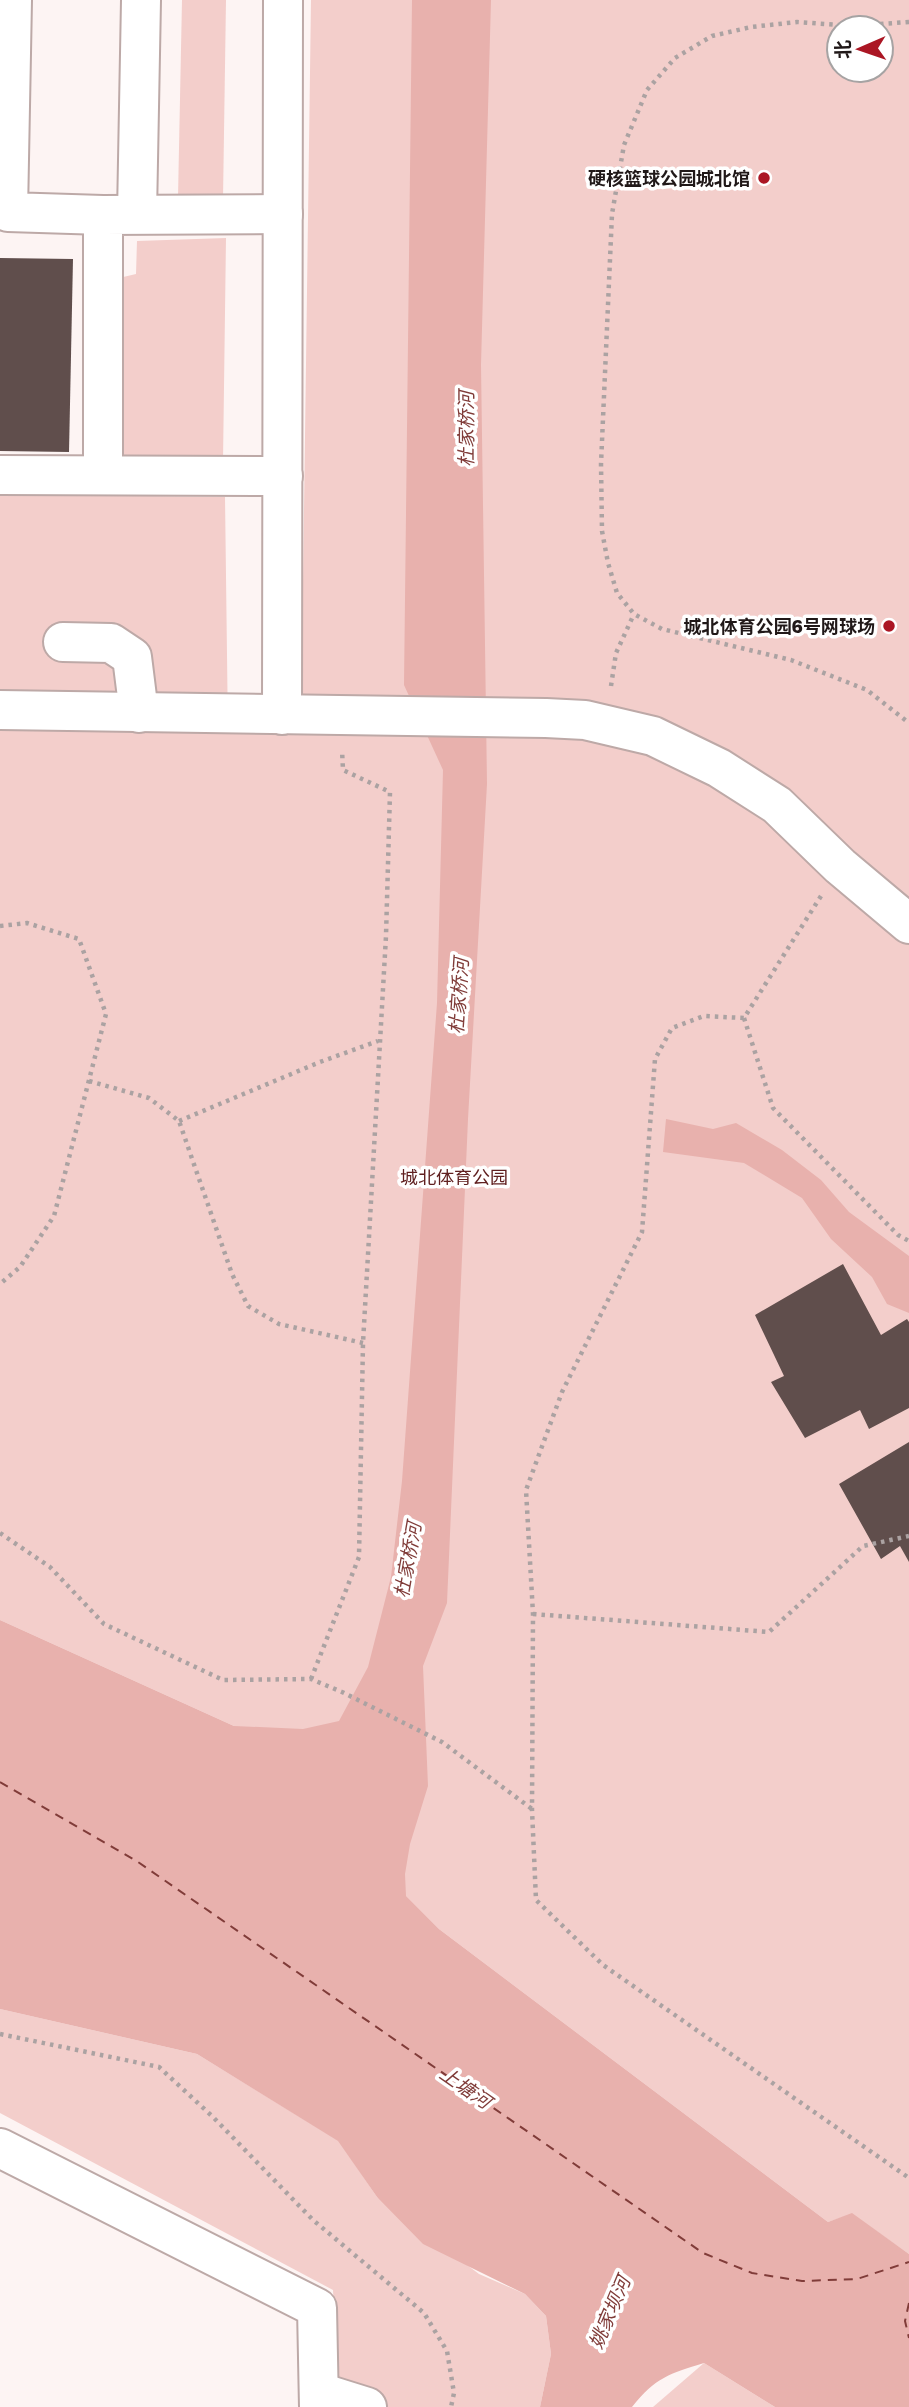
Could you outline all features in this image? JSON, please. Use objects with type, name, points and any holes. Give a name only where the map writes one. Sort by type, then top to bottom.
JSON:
[{"type":"street","points":[[12,0],[8,212],[283,214]]},
{"type":"street","points":[[103,475],[120,214],[141,0]]},
{"type":"street","points":[[282,715],[283,0]]},
{"type":"street","points":[[0,475],[283,476]]},
{"type":"street","points":[[62,642],[111,643],[131,657],[139,713]]},
{"type":"street","points":[[0,710],[546,718],[585,720],[620,728],[653,736],[719,768],[777,805],[840,866],[909,924]]},
{"type":"street","points":[[0,2148],[317,2308],[319,2400],[367,2407]]},
{"type":"path","points":[[909,22],[853,26],[797,22],[751,27],[712,36],[675,58],[647,90],[624,145],[612,214],[601,464],[603,531],[608,563],[617,593],[634,614],[662,629],[804,665],[867,690],[909,723]]},
{"type":"path","points":[[620,728],[610,687],[616,653],[634,614]]},
{"type":"path","points":[[311,1679],[359,1557],[363,1343],[386,936],[390,792],[343,770],[342,716]]},
{"type":"path","points":[[744,1018],[840,866]]},
{"type":"path","points":[[0,926],[27,923],[79,939],[106,1014],[54,1216],[20,1267],[0,1284]]},
{"type":"path","points":[[744,1018],[704,1016],[672,1028],[655,1059],[642,1232],[562,1392],[526,1490],[533,1614],[532,1810],[536,1899],[603,1965],[909,2178]]},
{"type":"path","points":[[744,1018],[773,1108],[898,1235],[909,1241]]},
{"type":"path","points":[[180,1121],[320,1062],[378,1041]]},
{"type":"path","points":[[89,1081],[149,1098],[180,1121],[233,1274],[248,1306],[279,1324],[363,1343]]},
{"type":"path","points":[[0,1533],[50,1567],[104,1623],[223,1680],[311,1679],[342,1692],[442,1742],[532,1810]]},
{"type":"path","points":[[533,1614],[769,1632],[863,1546],[909,1536]]},
{"type":"path","points":[[0,2035],[159,2067],[213,2117],[313,2220],[424,2313],[447,2351],[454,2393],[451,2407]]},
{"type":"green space","points":[[182,0],[226,0],[223,199],[178,197]]},
{"type":"green space","name":"城北体育公园","points":[[311,0],[909,0],[909,2254],[852,2214],[828,2222],[439,1929],[234,1726],[0,1620],[0,494],[225,497],[228,733],[301,728]]},
{"type":"green space","points":[[226,238],[223,462],[120,463],[119,278],[136,274],[137,241]]},
{"type":"green space","points":[[0,2009],[197,2054],[339,2141],[377,2197],[479,2274],[525,2294],[546,2316],[551,2354],[540,2407],[339,2407],[333,2290],[0,2113]]},
{"type":"green space","points":[[704,2363],[775,2407],[653,2407]]},
{"type":"water","points":[[412,0],[491,0],[481,365],[487,784],[468,1119],[447,1603],[423,1666],[428,1786],[410,1844],[405,1874],[406,1896],[439,1929],[828,2222],[852,2213],[909,2254],[909,2407],[775,2407],[704,2363],[664,2378],[648,2389],[632,2407],[540,2407],[551,2354],[546,2316],[525,2294],[423,2244],[377,2197],[338,2141],[197,2054],[0,2009],[0,1620],[234,1726],[303,1729],[339,1721],[368,1667],[391,1577],[402,1481],[437,1003],[443,770],[404,685]]},
{"type":"water","points":[[666,1119],[713,1129],[736,1123],[782,1150],[821,1180],[849,1212],[909,1256],[909,1313],[887,1304],[872,1277],[831,1239],[802,1198],[744,1163],[663,1152]]},
{"type":"building","points":[[0,258],[73,259],[69,452],[0,451]]},
{"type":"building","points":[[843,1264],[881,1335],[907,1319],[909,1322],[909,1408],[869,1429],[860,1410],[805,1438],[771,1382],[784,1376],[755,1315]]},
{"type":"building","points":[[909,1442],[909,1562],[900,1546],[881,1559],[839,1484]]},
{"type":"ferry route","points":[[0,1782],[138,1862],[703,2253],[752,2273],[802,2281],[857,2279],[909,2262]]},
{"type":"ferry route","points":[[909,2303],[905,2321],[909,2338]]},
{"type":"place","name":"硬核篮球公园城北馆","points":[[764,178]]},
{"type":"place","name":"城北体育公园6号网球场","points":[[889,626]]},
{"type":"water label","name":"杜家桥河","points":[[465,429]]},
{"type":"water label","name":"杜家桥河","points":[[458,996]]},
{"type":"water label","name":"杜家桥河","points":[[407,1560]]},
{"type":"water label","name":"上塘河","points":[[466,2087]]},
{"type":"water label","name":"姚家坝河","points":[[609,2312]]}]
